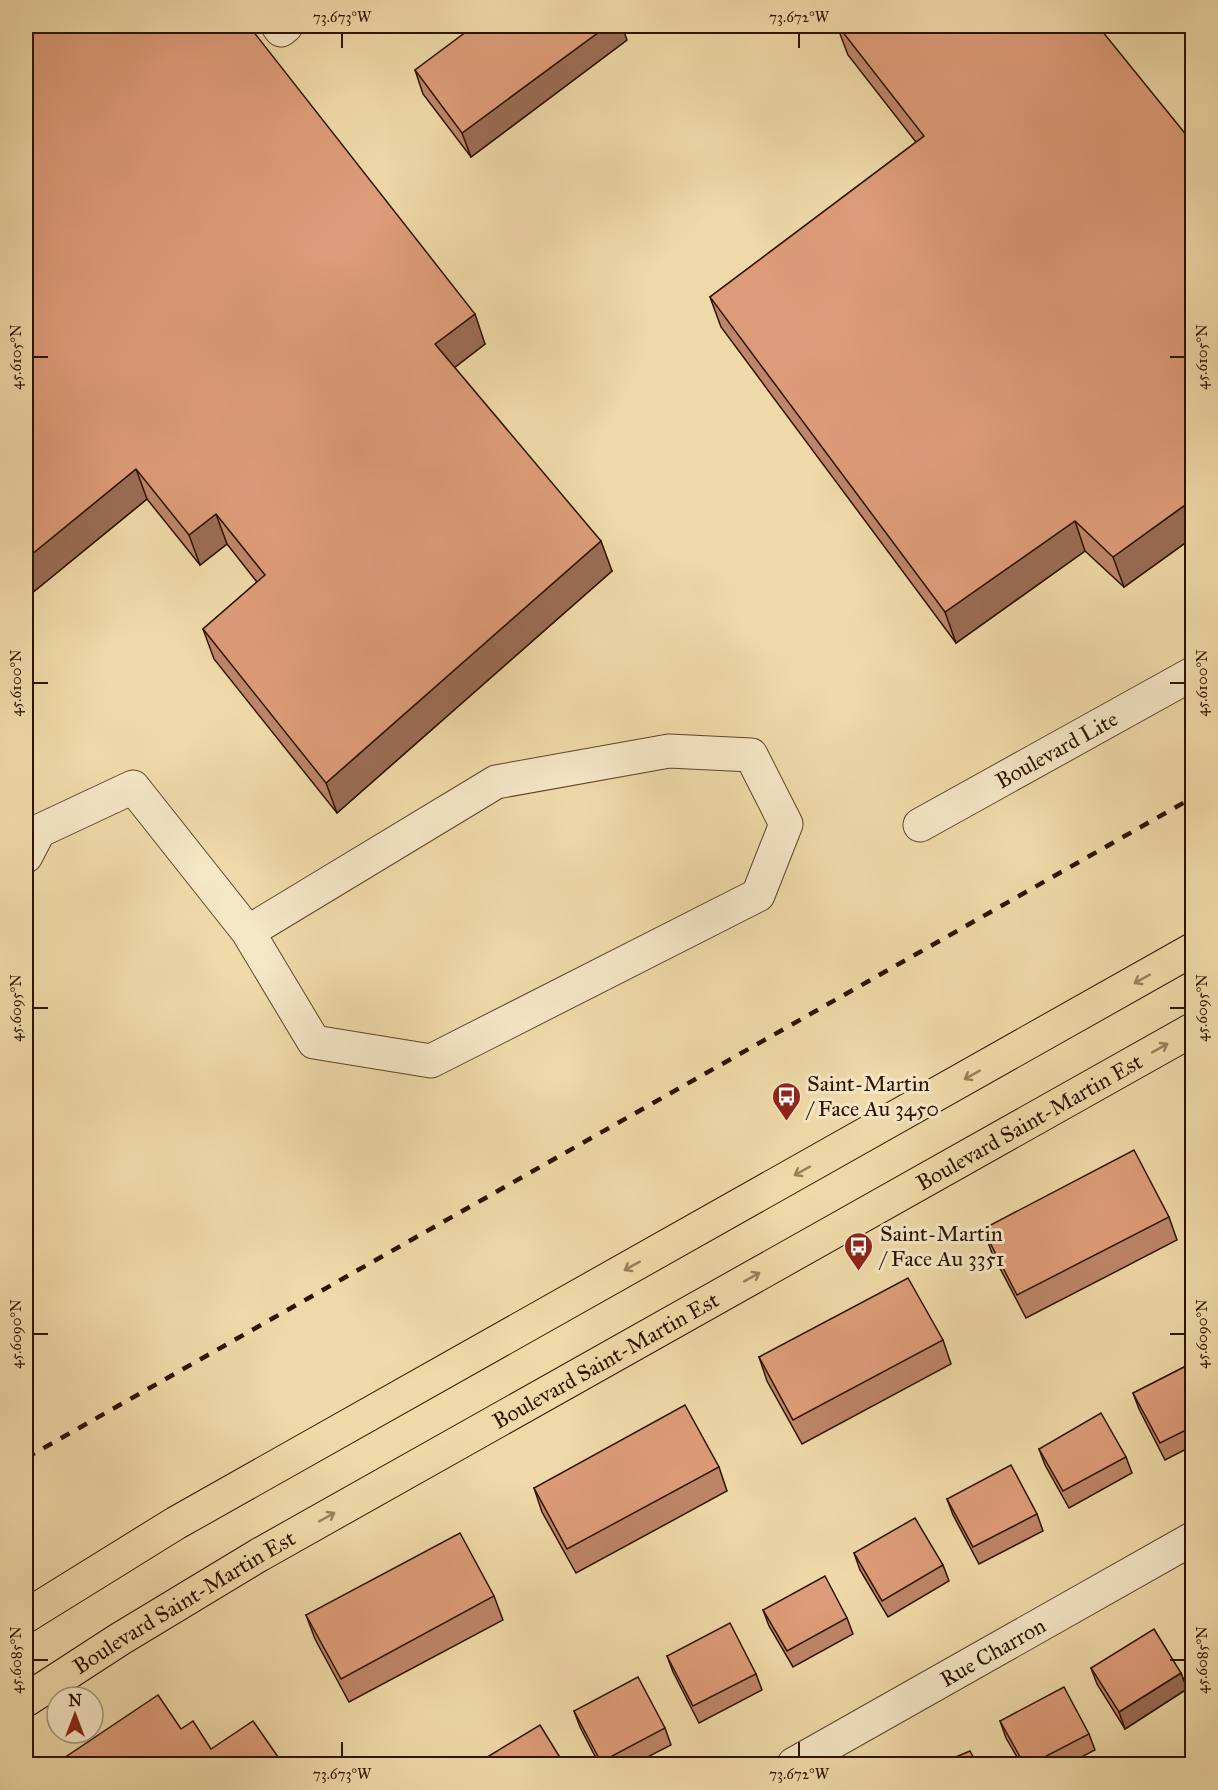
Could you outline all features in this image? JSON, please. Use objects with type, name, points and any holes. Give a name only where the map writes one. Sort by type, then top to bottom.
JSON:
[{"type":"main road","points":[[26,1616],[176,1523],[1192,950]]},
{"type":"main road","name":"Boulevard Saint-Martin Est","points":[[26,1700],[120,1639],[259,1555],[1192,1030]]},
{"type":"street","points":[[278,26],[281,30],[286,26]]},
{"type":"street","name":"Boulevard Lite","points":[[920,825],[1192,674]]},
{"type":"street","points":[[26,856],[39,831],[133,787],[248,932],[314,1042],[431,1060],[758,895],[786,824],[751,754],[669,751],[496,782],[248,932]]},
{"type":"street","name":"Rue Charron","points":[[794,1764],[1192,1539]]},
{"type":"building","points":[[26,26],[249,26],[475,314],[435,344],[601,541],[326,783],[203,629],[265,575],[216,514],[189,535],[136,469],[26,559]]},
{"type":"building","points":[[474,26],[607,26],[462,133],[415,70]]},
{"type":"building","points":[[838,26],[1098,26],[1192,142],[1192,500],[1113,557],[1075,521],[945,612],[710,297],[924,136]]},
{"type":"building","points":[[1134,1150],[1169,1217],[1017,1295],[983,1229]]},
{"type":"building","points":[[908,1278],[943,1340],[793,1420],[759,1357]]},
{"type":"building","points":[[1192,1363],[1192,1427],[1160,1443],[1133,1393]]},
{"type":"building","points":[[685,1405],[719,1467],[567,1549],[534,1488]]},
{"type":"building","points":[[1101,1413],[1126,1457],[1063,1491],[1039,1449]]},
{"type":"building","points":[[1011,1465],[1037,1514],[973,1547],[947,1499]]},
{"type":"building","points":[[915,1518],[943,1565],[882,1601],[854,1553]]},
{"type":"building","points":[[460,1533],[494,1596],[341,1679],[306,1615]]},
{"type":"building","points":[[825,1576],[847,1618],[787,1651],[763,1610]]},
{"type":"building","points":[[730,1623],[756,1674],[693,1706],[667,1656]]},
{"type":"building","points":[[1154,1629],[1181,1673],[1119,1712],[1091,1668]]},
{"type":"building","points":[[638,1677],[665,1728],[601,1762],[574,1711]]},
{"type":"building","points":[[1064,1687],[1089,1734],[1031,1764],[1024,1764],[1000,1721]]},
{"type":"building","points":[[158,1695],[181,1729],[193,1721],[211,1749],[253,1721],[283,1764],[55,1764],[83,1745],[105,1745],[105,1731]]},
{"type":"building","points":[[540,1725],[564,1764],[480,1764],[479,1762]]},
{"type":"building","points":[[970,1751],[977,1764],[939,1764]]},
{"type":"railway","points":[[26,1458],[1192,798]]},
{"type":"place","name":"Saint-Martin / Face Au 3450","points":[[786,1122]]},
{"type":"place","name":"Saint-Martin / Face Au 3351","points":[[859,1272]]}]
